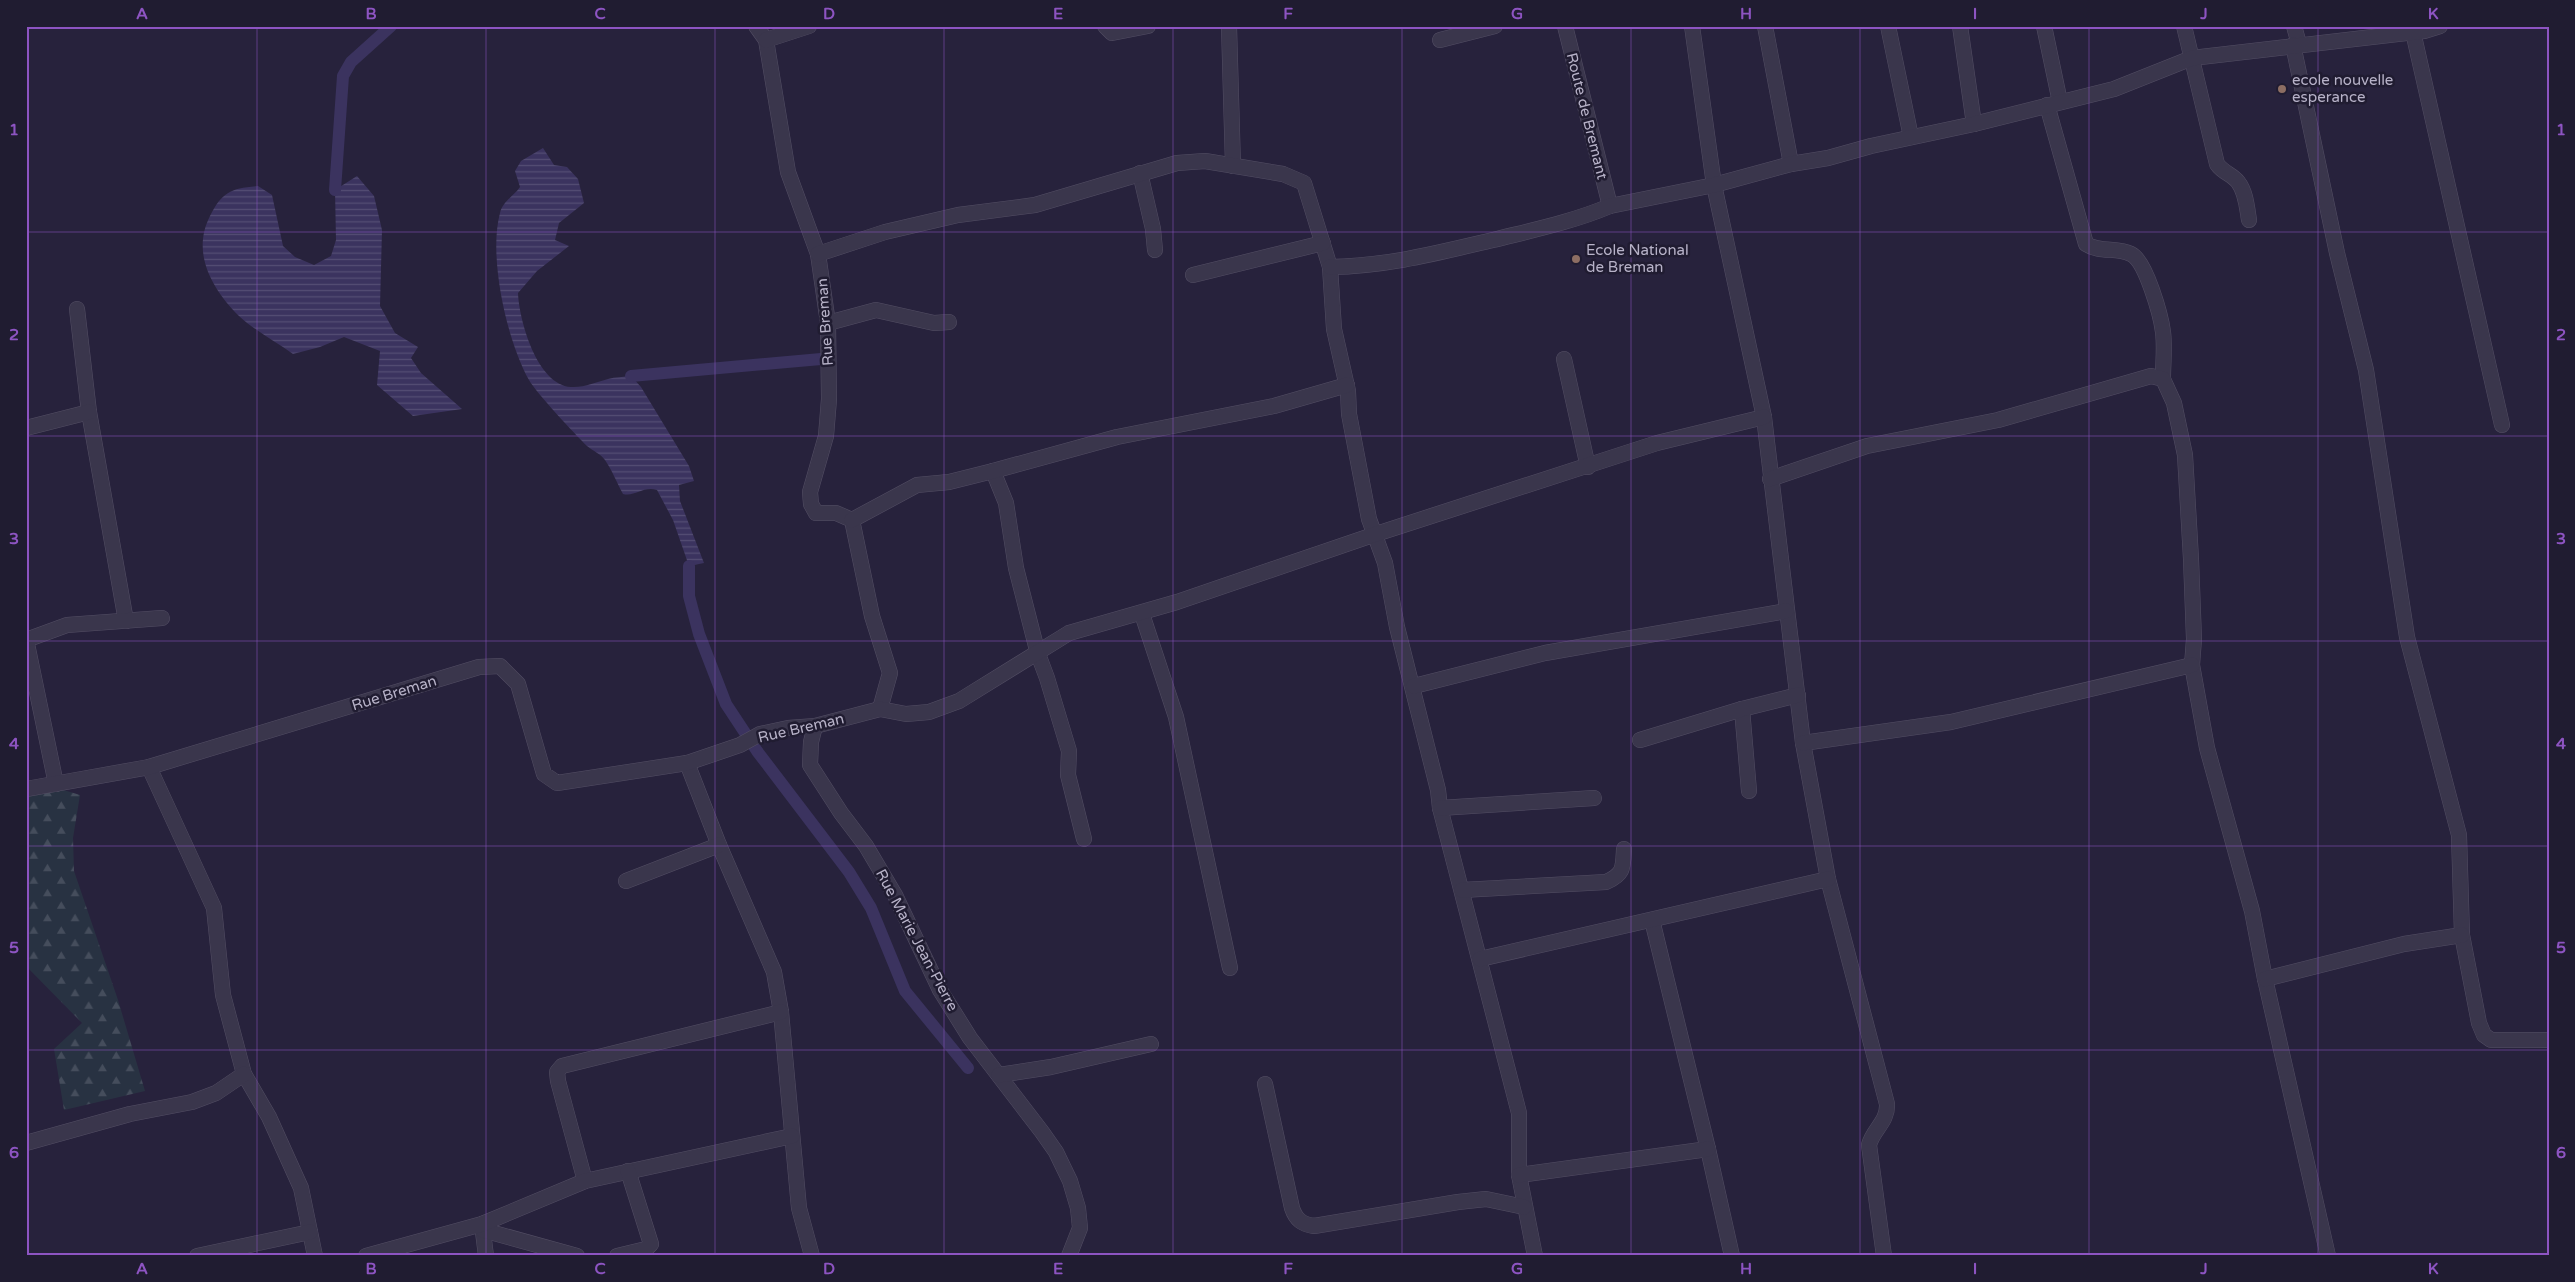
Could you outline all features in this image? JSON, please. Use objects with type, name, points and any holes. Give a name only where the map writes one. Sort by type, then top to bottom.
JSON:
[{"type":"street","name":"Rue Breman","points":[[756,26],[766,40],[788,172],[818,254],[828,323],[829,399],[826,436],[810,492],[811,504],[816,513],[836,513],[852,520]]},
{"type":"street","points":[[766,40],[808,26]]},
{"type":"street","points":[[1105,26],[1112,33],[1118,34],[1148,26]]},
{"type":"street","points":[[1229,26],[1233,166]]},
{"type":"street","points":[[1440,40],[1495,26]]},
{"type":"street","name":"Route de Bremant","points":[[1565,26],[1610,206]]},
{"type":"street","points":[[1692,26],[1714,184],[1764,417],[1803,743],[1828,880],[1887,1104],[1885,1121],[1872,1134],[1869,1145],[1884,1256]]},
{"type":"street","points":[[1765,26],[1791,164]]},
{"type":"street","points":[[1888,26],[1911,137]]},
{"type":"street","points":[[1960,26],[1974,124]]},
{"type":"street","points":[[2044,26],[2053,103],[2086,244],[2093,249],[2131,254],[2137,260],[2151,286],[2163,332],[2163,378],[2174,403],[2184,455],[2192,569],[2194,639],[2192,665],[2207,748],[2252,911],[2265,979],[2328,1256]]},
{"type":"street","points":[[2184,26],[2217,164],[2223,172],[2238,181],[2246,199],[2249,220]]},
{"type":"street","points":[[2294,26],[2337,253],[2366,370],[2407,637],[2459,834],[2462,935],[2479,1023],[2484,1035],[2491,1040],[2549,1040]]},
{"type":"street","points":[[1330,267],[1371,266],[1409,259],[1580,219],[1610,206],[1974,124],[2114,89],[2192,58],[2390,30],[2413,32],[2440,26]]},
{"type":"street","points":[[2413,32],[2502,425]]},
{"type":"street","points":[[818,254],[885,232],[958,215],[1035,204],[1177,163],[1205,161],[1282,174],[1304,183],[1330,267],[1334,329],[1347,385],[1349,414],[1369,519],[1385,563],[1398,627],[1438,790],[1440,808],[1519,1113],[1520,1175],[1524,1207],[1535,1256]]},
{"type":"street","points":[[1140,173],[1153,229],[1155,250]]},
{"type":"street","points":[[1192,275],[1323,243]]},
{"type":"street","points":[[77,309],[89,412],[126,621]]},
{"type":"street","points":[[828,323],[876,310],[934,324],[949,322]]},
{"type":"street","points":[[1564,359],[1588,467]]},
{"type":"street","points":[[1770,479],[1866,446],[1998,420],[2151,376],[2163,378]]},
{"type":"street","points":[[1347,385],[1274,406],[1117,437],[950,482],[917,485],[852,520],[872,616],[890,673],[880,709],[906,714],[929,712],[959,701],[1038,654],[1069,633],[1142,614],[1376,534],[1684,436],[1764,417]]},
{"type":"street","points":[[26,428],[89,412]]},
{"type":"street","points":[[993,471],[1006,503],[1016,568],[1038,654],[1069,751],[1068,776],[1084,839]]},
{"type":"street","points":[[1414,686],[1544,653],[1786,611]]},
{"type":"street","points":[[1142,614],[1176,717],[1230,968]]},
{"type":"street","points":[[56,784],[26,640],[67,625],[162,618]]},
{"type":"street","points":[[1803,743],[1951,722],[2192,665]]},
{"type":"street","name":"Rue Breman","points":[[26,789],[149,767],[479,667],[500,666],[518,684],[544,774],[557,783],[687,763],[740,746],[760,734],[788,728],[815,726],[880,709]]},
{"type":"street","points":[[1640,740],[1742,709],[1798,696]]},
{"type":"street","points":[[1742,709],[1749,791]]},
{"type":"street","name":"Rue Marie Jean-Pierre","points":[[815,726],[810,742],[810,765],[841,813],[866,846],[895,895],[940,990],[970,1038],[1000,1075],[1056,1152],[1070,1181],[1078,1208],[1080,1228],[1069,1256]]},
{"type":"street","points":[[687,763],[719,845],[774,972],[781,1012],[799,1208],[812,1256]]},
{"type":"street","points":[[149,767],[214,908],[223,995],[244,1074],[269,1117],[301,1188],[315,1256]]},
{"type":"street","points":[[1440,808],[1594,798]]},
{"type":"street","points":[[626,880],[719,845]]},
{"type":"street","points":[[1462,890],[1606,882],[1617,877],[1623,866],[1624,849]]},
{"type":"street","points":[[1480,959],[1828,880]]},
{"type":"street","points":[[1652,920],[1732,1256]]},
{"type":"street","points":[[2265,979],[2404,944],[2462,935]]},
{"type":"street","points":[[584,1181],[558,1081],[557,1072],[562,1066],[781,1012]]},
{"type":"street","points":[[1000,1075],[1051,1067],[1150,1044]]},
{"type":"street","points":[[26,1142],[130,1114],[192,1102],[216,1093],[244,1074]]},
{"type":"street","points":[[1265,1084],[1292,1208],[1295,1216],[1304,1224],[1314,1226],[1437,1205],[1486,1199],[1524,1207]]},
{"type":"street","points":[[366,1256],[482,1227],[584,1181],[792,1136]]},
{"type":"street","points":[[1520,1175],[1708,1149]]},
{"type":"street","points":[[617,1256],[646,1249],[651,1244],[628,1170]]},
{"type":"street","points":[[482,1227],[486,1256]]},
{"type":"street","points":[[482,1227],[577,1256]]},
{"type":"street","points":[[197,1256],[310,1232]]},
{"type":"green space","points":[[57,788],[80,795],[73,838],[74,871],[118,1000],[145,1091],[64,1110],[54,1049],[82,1023],[26,966],[26,793]]},
{"type":"shaded area","points":[[543,148],[554,165],[567,167],[578,179],[584,203],[559,223],[555,240],[569,246],[537,271],[518,293],[526,334],[540,363],[549,375],[559,383],[571,387],[581,387],[611,378],[631,376],[641,387],[689,466],[694,481],[679,485],[680,501],[704,563],[689,566],[673,520],[657,490],[647,489],[627,495],[623,494],[605,460],[587,446],[565,424],[533,386],[521,363],[507,322],[502,298],[496,252],[497,231],[501,209],[520,187],[515,171],[521,161]]},
{"type":"shaded area","points":[[357,176],[374,196],[382,230],[380,306],[395,333],[418,347],[411,358],[421,373],[462,409],[413,416],[377,385],[380,351],[344,337],[320,347],[293,354],[239,316],[220,294],[207,270],[203,243],[205,230],[214,208],[223,196],[241,188],[258,186],[272,195],[283,246],[295,257],[314,265],[331,256],[336,240],[335,190]]},
{"type":"waterway","points":[[335,190],[343,76],[351,62],[391,26]]},
{"type":"waterway","points":[[631,376],[821,359]]},
{"type":"waterway","points":[[689,566],[689,596],[699,634],[726,704],[757,751],[849,872],[871,908],[905,991],[968,1068]]},
{"type":"place","name":"ecole nouvelle esperance","points":[[2282,89]]},
{"type":"place","name":"Ecole National de Breman","points":[[1576,259]]}]
